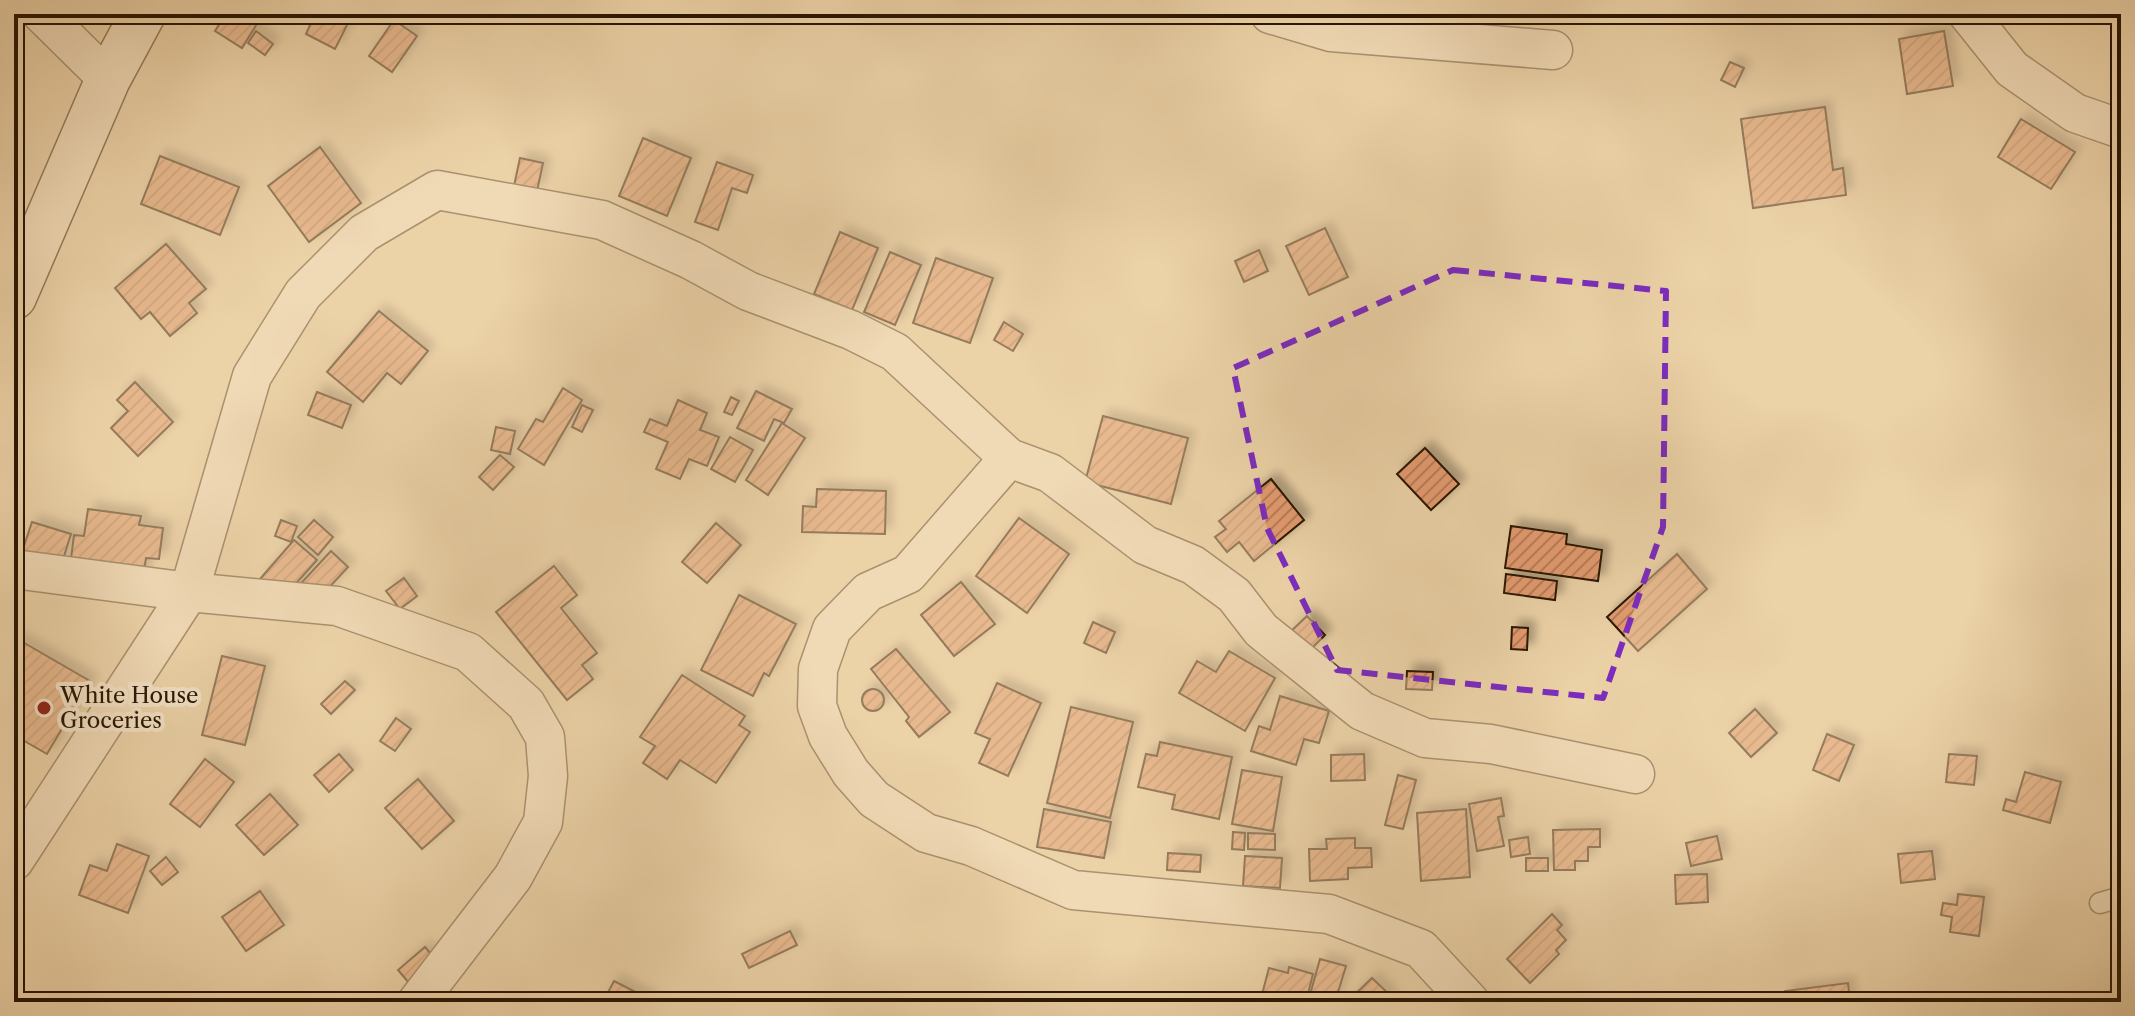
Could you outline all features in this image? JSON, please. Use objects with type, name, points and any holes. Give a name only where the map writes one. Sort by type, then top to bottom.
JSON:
[{"type":"street","points":[[42,14],[108,79]]},
{"type":"street","points":[[14,297],[108,79],[143,14]]},
{"type":"street","points":[[1270,14],[1331,32],[1553,50]]},
{"type":"street","points":[[1968,14],[2012,69],[2075,113],[2121,129]]},
{"type":"street","points":[[14,861],[189,592],[252,376],[303,294],[364,233],[437,190],[602,220],[691,260],[748,291],[851,330],[895,352],[1009,458],[1050,473],[1145,545],[1193,565],[1234,595],[1261,630],[1362,711],[1425,738],[1491,744],[1635,774]]},
{"type":"street","points":[[1009,458],[908,574],[868,592],[832,629],[818,669],[817,706],[828,736],[851,773],[874,799],[926,833],[971,846],[1073,890],[1329,914],[1421,949],[1470,1002]]},
{"type":"street","points":[[14,569],[189,592],[337,606],[468,652],[526,704],[545,737],[548,776],[543,822],[513,877],[417,1002]]},
{"type":"lane","points":[[2100,903],[2121,897]]},
{"type":"highlighted area","points":[[1453,270],[1666,291],[1663,527],[1603,698],[1337,670],[1267,528],[1233,368]]},
{"type":"building","points":[[226,14],[246,14],[258,22],[242,48],[215,31]]},
{"type":"building","points":[[315,14],[351,17],[335,49],[306,34]]},
{"type":"building","points":[[394,20],[417,36],[392,72],[369,56]]},
{"type":"building","points":[[256,31],[273,44],[265,55],[248,43]]},
{"type":"building","points":[[1944,31],[1953,86],[1907,94],[1899,39]]},
{"type":"building","points":[[1730,62],[1744,68],[1735,87],[1721,80]]},
{"type":"building","points":[[1825,107],[1833,170],[1843,168],[1846,195],[1753,208],[1741,119]]},
{"type":"building","points":[[2021,119],[2075,152],[2051,189],[1998,157]]},
{"type":"building","points":[[643,138],[691,158],[667,216],[619,196]]},
{"type":"building","points":[[320,147],[361,203],[309,242],[268,186]]},
{"type":"building","points":[[160,156],[239,187],[220,235],[141,204]]},
{"type":"building","points":[[520,158],[543,163],[537,191],[514,186]]},
{"type":"building","points":[[717,162],[753,175],[747,193],[732,188],[718,230],[695,222]]},
{"type":"building","points":[[1325,228],[1348,277],[1309,295],[1286,246]]},
{"type":"building","points":[[840,232],[878,248],[852,310],[814,294]]},
{"type":"building","points":[[166,244],[206,289],[189,303],[197,313],[170,336],[150,312],[141,319],[115,288]]},
{"type":"building","points":[[1259,250],[1268,271],[1244,282],[1235,261]]},
{"type":"building","points":[[890,252],[921,265],[895,325],[864,312]]},
{"type":"building","points":[[936,258],[993,278],[970,343],[913,323]]},
{"type":"building","points":[[379,311],[428,351],[401,384],[387,373],[363,402],[327,372]]},
{"type":"building","points":[[1004,322],[1023,334],[1013,351],[994,340]]},
{"type":"building","points":[[135,382],[173,422],[138,456],[111,428],[128,411],[117,400]]},
{"type":"building","points":[[563,388],[582,400],[544,465],[518,449],[536,419],[543,422]]},
{"type":"building","points":[[756,391],[792,409],[784,423],[774,419],[764,441],[737,428]]},
{"type":"building","points":[[317,392],[351,405],[342,428],[308,415]]},
{"type":"building","points":[[731,397],[739,401],[732,415],[724,412]]},
{"type":"building","points":[[678,400],[707,413],[700,430],[719,437],[707,466],[689,459],[680,479],[656,469],[668,442],[644,432],[650,419],[667,426]]},
{"type":"building","points":[[582,405],[593,410],[582,432],[572,427]]},
{"type":"building","points":[[1103,416],[1188,438],[1171,504],[1085,482]]},
{"type":"building","points":[[782,423],[805,438],[768,495],[746,480]]},
{"type":"building","points":[[496,427],[515,431],[510,454],[491,450]]},
{"type":"building","points":[[730,437],[753,450],[735,482],[711,469]]},
{"type":"building","points":[[1425,448],[1459,484],[1431,510],[1397,474]]},
{"type":"building","points":[[500,455],[514,467],[493,490],[479,477]]},
{"type":"building","points":[[1271,479],[1304,520],[1254,561],[1239,542],[1227,552],[1215,537],[1226,529],[1219,521]]},
{"type":"building","points":[[817,489],[886,491],[885,534],[802,532],[803,506],[816,507]]},
{"type":"building","points":[[88,509],[141,516],[139,525],[163,528],[159,559],[146,558],[142,584],[69,574],[74,535],[84,536]]},
{"type":"building","points":[[1019,518],[1069,554],[1027,613],[976,576]]},
{"type":"building","points":[[281,520],[297,526],[291,542],[275,536]]},
{"type":"building","points":[[314,520],[333,537],[318,555],[298,537]]},
{"type":"building","points":[[32,522],[71,534],[59,572],[17,567]]},
{"type":"building","points":[[716,523],[741,545],[707,583],[682,562]]},
{"type":"building","points":[[1511,526],[1567,534],[1566,544],[1602,550],[1598,581],[1505,568]]},
{"type":"building","points":[[294,540],[317,560],[282,599],[260,579]]},
{"type":"building","points":[[331,551],[348,567],[309,609],[292,593]]},
{"type":"building","points":[[1677,554],[1707,589],[1638,651],[1607,617]]},
{"type":"building","points":[[554,566],[577,595],[561,608],[597,653],[582,665],[593,679],[567,700],[496,612]]},
{"type":"building","points":[[1506,574],[1557,581],[1555,600],[1504,593]]},
{"type":"building","points":[[404,578],[417,596],[400,609],[386,591]]},
{"type":"building","points":[[961,582],[995,624],[954,656],[921,615]]},
{"type":"building","points":[[739,595],[796,624],[769,676],[764,673],[753,696],[701,670]]},
{"type":"building","points":[[1307,616],[1325,635],[1306,654],[1287,635]]},
{"type":"building","points":[[1093,622],[1115,632],[1106,653],[1084,643]]},
{"type":"building","points":[[1512,627],[1528,628],[1527,650],[1511,649]]},
{"type":"building","name":"White House Groceries","points":[[14,637],[90,681],[47,754],[14,735]]},
{"type":"building","points":[[896,649],[950,712],[919,737],[906,721],[909,717],[871,669]]},
{"type":"building","points":[[1229,651],[1275,678],[1245,731],[1179,693],[1197,661],[1216,672]]},
{"type":"building","points":[[222,656],[265,666],[245,745],[202,735]]},
{"type":"building","points":[[1407,671],[1433,672],[1432,690],[1406,689]]},
{"type":"building","points":[[682,675],[745,716],[739,725],[750,732],[716,783],[680,760],[667,779],[643,763],[655,746],[640,737]]},
{"type":"building","points":[[345,681],[355,690],[331,714],[321,704]]},
{"type":"building","points":[[997,683],[1041,703],[1008,776],[979,763],[990,739],[975,733]]},
{"type":"building","points":[[873,689],[881,692],[884,700],[881,708],[873,711],[865,708],[862,700],[865,692]]},
{"type":"building","points":[[1280,696],[1329,711],[1319,743],[1304,739],[1296,765],[1251,751],[1259,726],[1270,730]]},
{"type":"building","points":[[1071,707],[1133,722],[1110,818],[1047,803]]},
{"type":"building","points":[[1755,709],[1777,733],[1751,757],[1729,733]]},
{"type":"building","points":[[396,718],[411,729],[395,751],[380,741]]},
{"type":"building","points":[[1827,734],[1854,745],[1839,781],[1813,770]]},
{"type":"building","points":[[1160,742],[1232,757],[1219,819],[1172,809],[1175,795],[1138,787],[1146,754],[1157,756]]},
{"type":"building","points":[[339,754],[353,770],[329,792],[314,775]]},
{"type":"building","points":[[1364,754],[1365,780],[1331,781],[1331,755]]},
{"type":"building","points":[[1949,754],[1977,756],[1974,785],[1946,782]]},
{"type":"building","points":[[205,759],[234,782],[200,827],[170,804]]},
{"type":"building","points":[[1242,770],[1282,777],[1273,831],[1232,824]]},
{"type":"building","points":[[2025,772],[2061,782],[2050,823],[2003,810],[2006,799],[2016,802]]},
{"type":"building","points":[[1398,775],[1416,780],[1403,829],[1385,825]]},
{"type":"building","points":[[418,779],[454,821],[422,849],[385,808]]},
{"type":"building","points":[[270,794],[298,825],[264,855],[236,825]]},
{"type":"building","points":[[1501,798],[1504,816],[1498,817],[1504,846],[1477,851],[1469,804]]},
{"type":"building","points":[[1044,809],[1111,822],[1104,858],[1037,847]]},
{"type":"building","points":[[1466,809],[1470,877],[1421,881],[1417,813]]},
{"type":"building","points":[[1600,829],[1600,847],[1588,847],[1588,861],[1575,861],[1575,870],[1554,870],[1553,830]]},
{"type":"building","points":[[1233,832],[1245,833],[1244,850],[1232,849]]},
{"type":"building","points":[[1248,833],[1275,834],[1275,850],[1248,849]]},
{"type":"building","points":[[1717,836],[1722,859],[1691,866],[1686,843]]},
{"type":"building","points":[[1528,837],[1530,854],[1511,857],[1509,840]]},
{"type":"building","points":[[1355,838],[1355,848],[1371,848],[1372,867],[1348,868],[1348,879],[1310,881],[1309,849],[1327,849],[1326,839]]},
{"type":"building","points":[[117,844],[149,856],[128,913],[79,895],[90,865],[107,871]]},
{"type":"building","points":[[1932,851],[1935,879],[1901,883],[1898,854]]},
{"type":"building","points":[[1168,853],[1201,855],[1200,872],[1167,870]]},
{"type":"building","points":[[1245,856],[1282,858],[1280,888],[1243,886]]},
{"type":"building","points":[[166,857],[178,872],[162,885],[150,871]]},
{"type":"building","points":[[1526,858],[1548,858],[1548,871],[1526,871]]},
{"type":"building","points":[[1707,874],[1708,902],[1676,904],[1675,875]]},
{"type":"building","points":[[260,891],[284,925],[246,951],[222,917]]},
{"type":"building","points":[[1958,894],[1984,897],[1979,936],[1950,932],[1952,917],[1941,915],[1943,903],[1957,905]]},
{"type":"building","points":[[1552,914],[1562,925],[1557,930],[1566,940],[1556,950],[1559,954],[1530,983],[1507,959]]},
{"type":"building","points":[[790,931],[797,945],[749,968],[742,954]]},
{"type":"building","points":[[425,947],[442,967],[415,990],[398,970]]},
{"type":"building","points":[[1320,959],[1346,966],[1335,1002],[1308,1002]]},
{"type":"building","points":[[1289,967],[1313,974],[1306,1002],[1260,1002],[1269,968],[1288,973]]},
{"type":"building","points":[[1372,978],[1392,997],[1387,1002],[1347,1002]]},
{"type":"building","points":[[614,981],[655,1002],[603,1002]]},
{"type":"building","points":[[1848,983],[1850,1002],[1786,1002],[1785,991]]},
{"type":"building","points":[[2121,994],[2121,1002],[2103,1002]]},
{"type":"place","name":"White House Groceries","points":[[44,708]]}]
